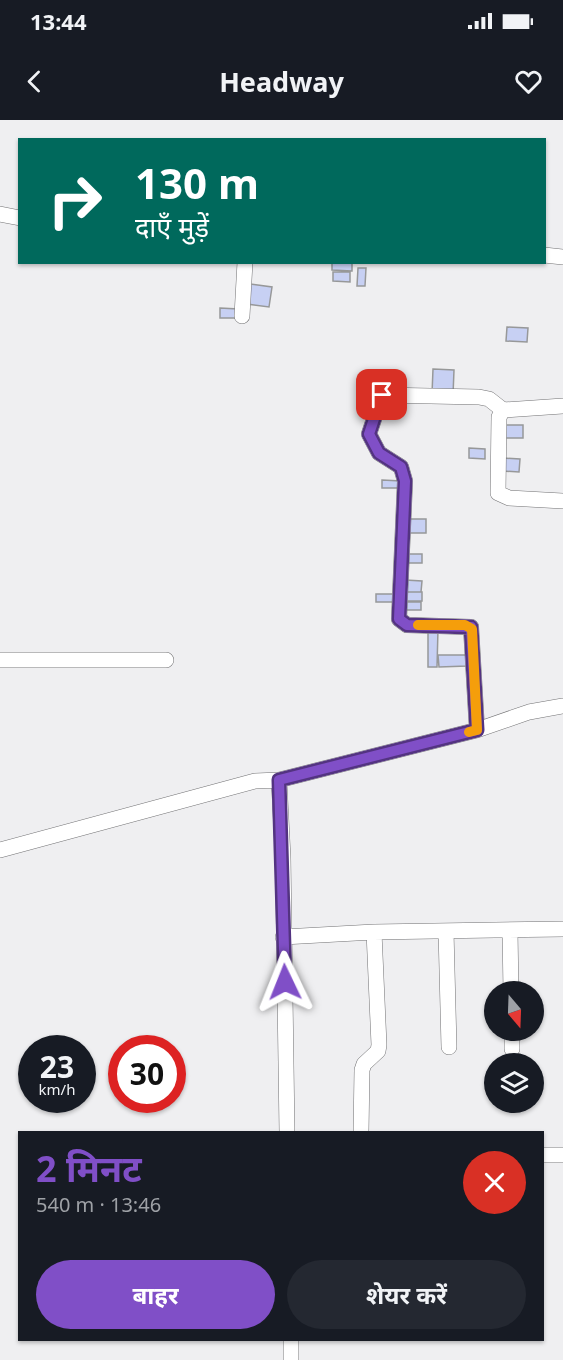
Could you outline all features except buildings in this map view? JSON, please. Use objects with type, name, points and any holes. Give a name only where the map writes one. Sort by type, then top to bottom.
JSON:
[{"type":"street","points":[[0,214],[18,218]]},
{"type":"street","points":[[546,255],[563,257]]},
{"type":"street","points":[[242,316],[245,264]]},
{"type":"street","points":[[477,730],[471,627],[407,625],[399,619],[405,472],[379,453],[369,434],[382,395],[463,399],[478,397],[489,399],[503,410],[563,406]]},
{"type":"street","points":[[503,410],[499,417],[498,493],[509,498],[563,501]]},
{"type":"street","points":[[0,660],[166,660]]},
{"type":"street","points":[[0,850],[255,781],[279,780],[477,730],[530,712],[563,706]]},
{"type":"street","points":[[279,780],[287,1131]]},
{"type":"street","points":[[283,937],[374,932],[563,929]]},
{"type":"street","points":[[510,930],[511,981]]},
{"type":"street","points":[[446,931],[449,1047]]},
{"type":"street","points":[[361,1131],[362,1070],[364,1064],[378,1051],[379,1045],[374,932]]},
{"type":"street","points":[[512,1041],[512,1049]]},
{"type":"street","points":[[544,1155],[563,1155]]},
{"type":"street","points":[[291,1341],[291,1360]]},
{"type":"slow traffic","points":[[418,625],[465,625],[472,629],[477,730],[469,732]]},
{"type":"route","points":[[285,982],[279,780],[477,730],[471,627],[436,624],[416,626],[402,624],[399,619],[405,472],[379,453],[372,444],[369,434],[382,395]]}]
